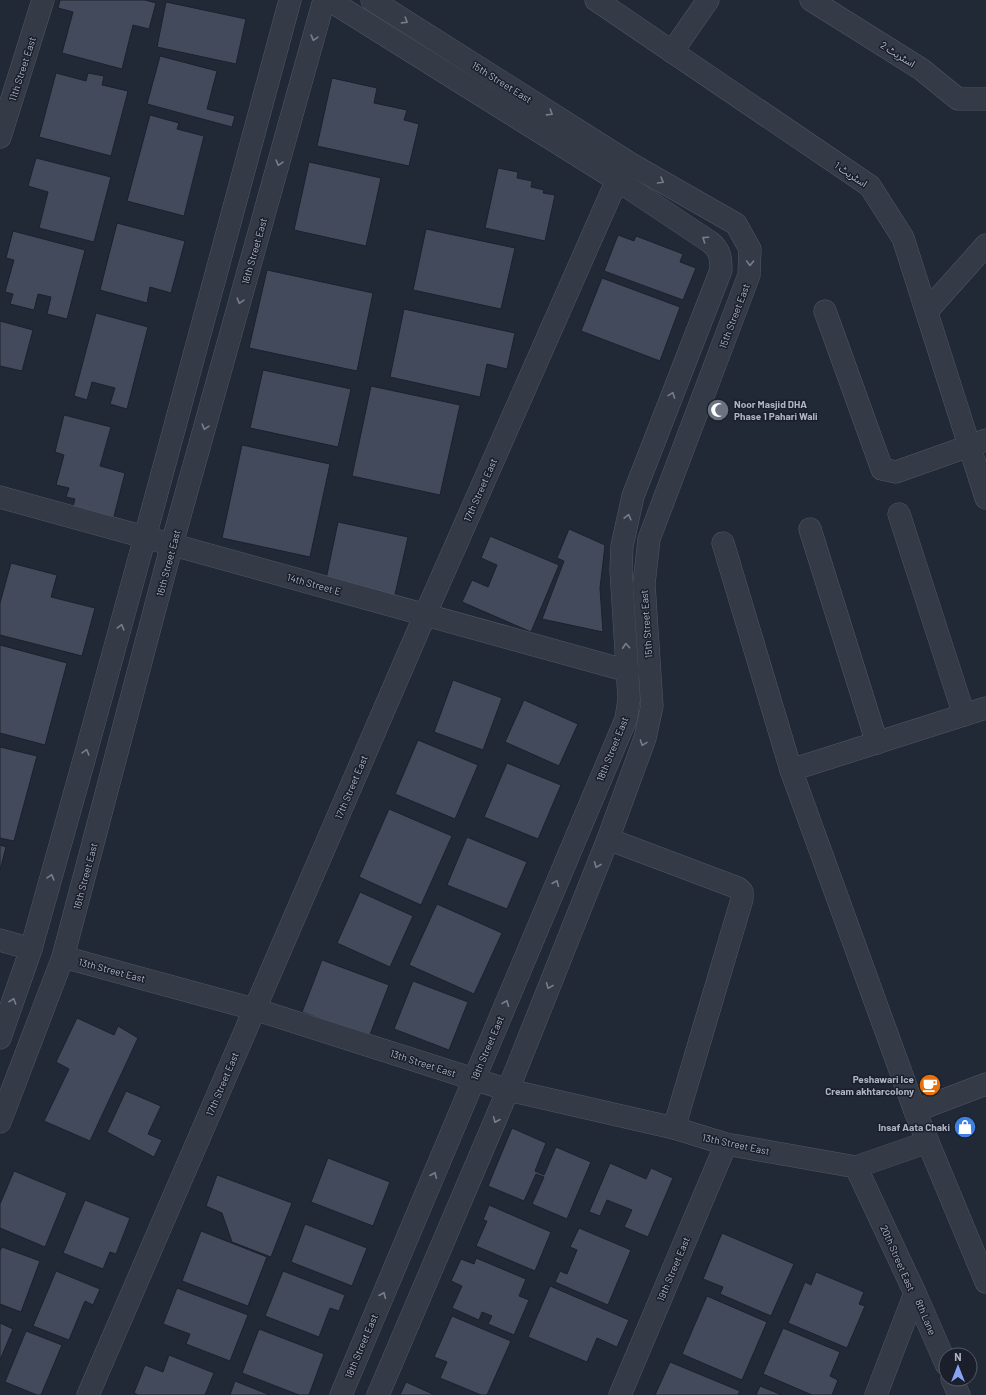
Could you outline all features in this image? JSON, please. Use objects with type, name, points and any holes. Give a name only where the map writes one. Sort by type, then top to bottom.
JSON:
[{"type":"street","name":"11th Street East","points":[[0,137],[43,0]]},
{"type":"street","points":[[0,1038],[31,949],[146,537],[290,0]]},
{"type":"street","name":"16th Street East","points":[[0,1122],[63,957],[172,544],[324,0]]},
{"type":"street","points":[[329,0],[617,180],[717,248],[721,257],[721,270],[633,496],[627,521],[622,546],[621,570],[628,671]]},
{"type":"street","name":"15th Street East","points":[[372,0],[631,164],[736,224],[750,249],[750,275],[649,539],[644,584],[652,706],[645,738],[608,839]]},
{"type":"street","name":"اسٹریٹ 1","points":[[596,0],[870,186],[904,238],[927,311],[978,443],[985,492]]},
{"type":"street","points":[[672,52],[708,0]]},
{"type":"street","name":"اسٹریٹ 2","points":[[811,0],[921,69],[958,99],[986,99]]},
{"type":"street","name":"17th Street East","points":[[88,1395],[425,615],[617,180]]},
{"type":"street","points":[[927,311],[986,245]]},
{"type":"street","points":[[825,311],[882,469],[896,472],[978,443]]},
{"type":"street","name":"14th Street E","points":[[0,497],[628,671]]},
{"type":"street","points":[[899,514],[964,715]]},
{"type":"street","points":[[810,529],[877,743]]},
{"type":"street","points":[[723,543],[791,770],[915,1111],[986,1282]]},
{"type":"street","name":"18th Street East","points":[[341,1395],[626,719],[629,699],[628,671]]},
{"type":"street","points":[[791,770],[986,708]]},
{"type":"street","points":[[378,1395],[508,1090],[608,839],[738,888],[742,892],[742,899],[674,1128]]},
{"type":"street","points":[[0,940],[31,949]]},
{"type":"street","name":"13th Street East","points":[[63,957],[254,1009],[508,1090],[674,1128],[726,1144],[856,1167]]},
{"type":"street","points":[[915,1111],[986,1084]]},
{"type":"street","points":[[856,1167],[928,1142]]},
{"type":"street","name":"19th Street East","points":[[620,1395],[726,1144]]},
{"type":"street","name":"20th Street East","points":[[856,1167],[915,1293],[876,1395]]},
{"type":"street","name":"8th Lane","points":[[915,1293],[939,1347]]},
{"type":"building","points":[[60,0],[145,0],[156,3],[149,29],[133,25],[122,69],[62,53],[73,12],[58,8]]},
{"type":"building","points":[[166,2],[246,19],[236,64],[157,47]]},
{"type":"building","points":[[160,56],[217,71],[207,109],[235,116],[232,127],[147,104]]},
{"type":"building","points":[[56,73],[86,81],[88,73],[104,76],[102,85],[128,91],[111,156],[39,137]]},
{"type":"building","points":[[332,78],[377,88],[374,103],[407,110],[404,120],[419,124],[409,166],[317,146]]},
{"type":"building","points":[[150,115],[179,123],[177,129],[204,136],[184,216],[127,201]]},
{"type":"building","points":[[36,158],[111,177],[94,242],[39,228],[48,192],[28,186]]},
{"type":"building","points":[[309,162],[381,178],[366,246],[294,230]]},
{"type":"building","points":[[498,168],[518,172],[517,178],[532,181],[531,187],[544,190],[543,193],[555,195],[545,241],[485,228]]},
{"type":"building","points":[[117,223],[185,241],[171,293],[150,287],[147,303],[100,290]]},
{"type":"building","points":[[426,229],[515,248],[501,309],[413,290]]},
{"type":"building","points":[[13,231],[85,250],[67,319],[47,314],[51,297],[38,294],[34,310],[10,304],[13,294],[5,292],[14,260],[6,258]]},
{"type":"building","points":[[618,235],[634,241],[636,236],[683,254],[680,262],[696,268],[683,300],[604,271]]},
{"type":"building","points":[[267,270],[373,293],[357,371],[249,348]]},
{"type":"building","points":[[602,278],[680,307],[660,361],[581,331]]},
{"type":"building","points":[[404,309],[515,333],[507,369],[487,364],[480,397],[390,377]]},
{"type":"building","points":[[96,313],[148,327],[127,409],[110,404],[115,388],[92,382],[87,400],[74,396]]},
{"type":"building","points":[[0,321],[33,330],[22,371],[0,366]]},
{"type":"building","points":[[263,370],[351,389],[338,447],[250,428]]},
{"type":"building","points":[[371,386],[460,405],[440,495],[352,476]]},
{"type":"building","points":[[64,415],[111,427],[100,466],[125,473],[112,524],[71,514],[75,499],[66,497],[69,488],[56,485],[64,455],[55,452]]},
{"type":"building","points":[[242,445],[330,464],[310,557],[222,538]]},
{"type":"building","points":[[338,522],[408,537],[394,599],[325,584]]},
{"type":"building","points":[[569,529],[605,545],[600,588],[603,632],[542,619],[564,561],[557,558]]},
{"type":"building","points":[[490,536],[559,565],[531,632],[462,602],[472,580],[488,587],[497,565],[481,558]]},
{"type":"building","points":[[11,563],[57,575],[51,597],[95,608],[82,656],[0,635],[0,603]]},
{"type":"building","points":[[0,645],[67,663],[45,745],[0,733]]},
{"type":"building","points":[[453,680],[502,698],[483,750],[434,732]]},
{"type":"building","points":[[524,700],[578,724],[559,766],[505,742]]},
{"type":"building","points":[[418,740],[478,765],[455,819],[395,794]]},
{"type":"building","points":[[0,747],[37,756],[14,841],[0,838]]},
{"type":"building","points":[[507,763],[561,785],[538,839],[484,817]]},
{"type":"building","points":[[389,809],[452,836],[421,905],[359,877]]},
{"type":"building","points":[[467,837],[527,862],[507,909],[447,885]]},
{"type":"building","points":[[0,845],[6,847],[0,871]]},
{"type":"building","points":[[360,892],[413,916],[390,967],[337,943]]},
{"type":"building","points":[[437,904],[502,933],[474,994],[409,965]]},
{"type":"building","points":[[322,960],[389,985],[369,1037],[302,1012]]},
{"type":"building","points":[[413,981],[468,1002],[449,1050],[394,1029]]},
{"type":"building","points":[[77,1018],[114,1035],[118,1026],[138,1038],[90,1141],[44,1121],[69,1069],[56,1062]]},
{"type":"building","points":[[126,1091],[161,1106],[148,1134],[162,1140],[154,1157],[107,1132]]},
{"type":"building","points":[[512,1128],[546,1143],[535,1171],[544,1175],[556,1147],[591,1162],[567,1219],[532,1204],[544,1177],[536,1174],[524,1201],[488,1186]]},
{"type":"building","points":[[328,1158],[390,1182],[373,1226],[311,1202]]},
{"type":"building","points":[[610,1163],[646,1179],[651,1168],[673,1178],[648,1237],[624,1227],[632,1210],[607,1200],[600,1216],[589,1212]]},
{"type":"building","points":[[14,1171],[67,1193],[45,1247],[0,1228],[0,1204]]},
{"type":"building","points":[[217,1175],[292,1203],[271,1257],[232,1242],[222,1213],[206,1206]]},
{"type":"building","points":[[85,1200],[130,1218],[116,1254],[110,1252],[103,1269],[63,1253]]},
{"type":"building","points":[[489,1205],[551,1232],[535,1271],[476,1246],[487,1221],[483,1220]]},
{"type":"building","points":[[305,1224],[367,1248],[352,1286],[291,1262]]},
{"type":"building","points":[[579,1228],[631,1250],[608,1305],[555,1282],[560,1271],[567,1274],[577,1250],[570,1247]]},
{"type":"building","points":[[201,1231],[267,1257],[248,1306],[182,1281]]},
{"type":"building","points":[[722,1233],[794,1264],[771,1316],[720,1294],[723,1287],[703,1279]]},
{"type":"building","points":[[2,1247],[40,1261],[21,1312],[0,1304],[0,1251]]},
{"type":"building","points":[[476,1258],[526,1279],[519,1296],[529,1300],[514,1335],[488,1324],[492,1316],[482,1312],[479,1320],[452,1308],[462,1286],[451,1281],[461,1259],[474,1264]]},
{"type":"building","points":[[56,1271],[100,1289],[93,1305],[85,1301],[69,1340],[33,1326]]},
{"type":"building","points":[[283,1271],[345,1295],[339,1311],[330,1308],[319,1337],[265,1316]]},
{"type":"building","points":[[816,1272],[864,1292],[859,1304],[865,1306],[847,1348],[788,1323],[805,1282],[811,1285]]},
{"type":"building","points":[[550,1286],[629,1320],[617,1347],[597,1338],[587,1362],[528,1337]]},
{"type":"building","points":[[177,1288],[248,1315],[230,1361],[186,1344],[190,1334],[163,1324]]},
{"type":"building","points":[[707,1296],[767,1322],[742,1380],[682,1354]]},
{"type":"building","points":[[452,1316],[511,1341],[487,1395],[481,1395],[440,1378],[447,1362],[434,1357]]},
{"type":"building","points":[[0,1323],[13,1329],[0,1360]]},
{"type":"building","points":[[783,1328],[840,1352],[830,1376],[838,1380],[832,1395],[812,1395],[763,1374]]},
{"type":"building","points":[[259,1329],[324,1354],[309,1395],[299,1395],[242,1373]]},
{"type":"building","points":[[26,1331],[62,1345],[41,1395],[37,1395],[5,1382]]},
{"type":"building","points":[[169,1355],[214,1373],[205,1395],[138,1395],[134,1393],[145,1365],[163,1372]]},
{"type":"building","points":[[670,1362],[740,1391],[738,1395],[655,1395]]},
{"type":"building","points":[[235,1381],[270,1395],[230,1395]]},
{"type":"building","points":[[406,1382],[435,1395],[400,1395]]},
{"type":"building","points":[[760,1386],[782,1395],[756,1395]]},
{"type":"place","name":"Noor Masjid DHA Phase 1 Pahari Wali","points":[[718,410]]},
{"type":"place","name":"Peshawari Ice Cream akhtarcolony","points":[[930,1085]]},
{"type":"place","name":"Insaf Aata Chaki","points":[[965,1127]]}]
